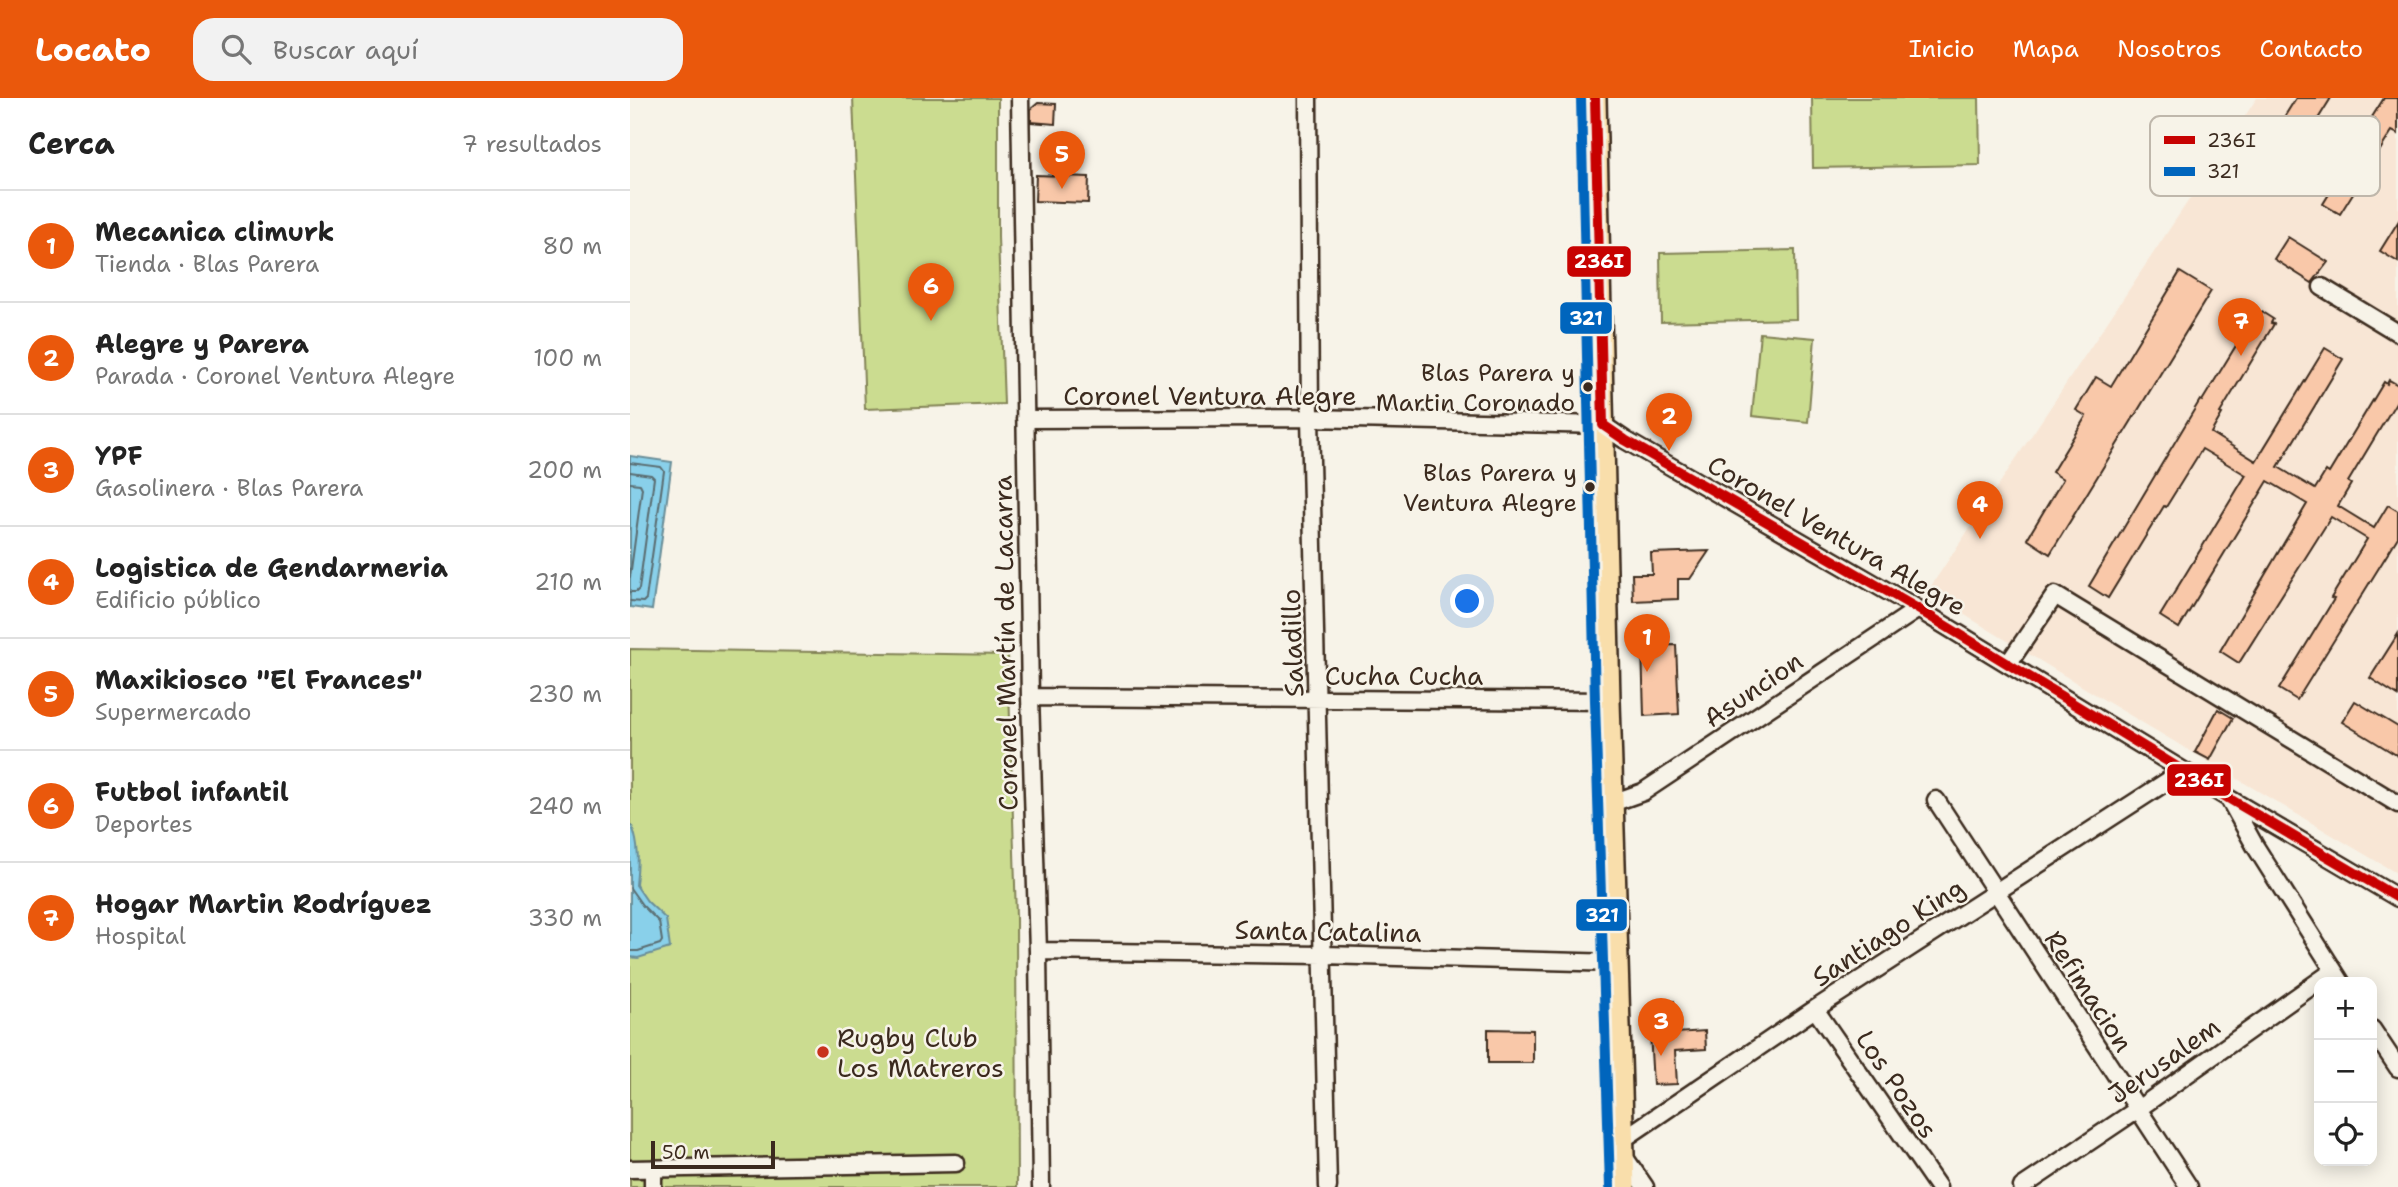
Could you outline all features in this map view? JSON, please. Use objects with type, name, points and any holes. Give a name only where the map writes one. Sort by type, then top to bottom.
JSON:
[{"type":"main road","points":[[1595,98],[1624,1187]]},
{"type":"street","name":"Coronel Martín de Lacarra","points":[[1020,98],[1041,1187]]},
{"type":"street","name":"Saladillo","points":[[1308,98],[1310,418],[1328,1187]]},
{"type":"street","points":[[2322,287],[2398,333]]},
{"type":"street","name":"Coronel Ventura Alegre","points":[[1025,419],[1310,418],[1603,425],[1917,609],[2398,898]]},
{"type":"street","points":[[2008,664],[2055,595],[2398,804]]},
{"type":"street","name":"Asuncion","points":[[1612,803],[1643,792],[1917,609]]},
{"type":"street","name":"Cucha Cucha","points":[[1030,697],[1609,701]]},
{"type":"street","name":"Santiago King","points":[[1623,1147],[1815,1009],[2183,771]]},
{"type":"street","points":[[2228,798],[2337,977]]},
{"type":"street","name":"Refimacion","points":[[1936,800],[2189,1187]]},
{"type":"street","name":"Santa Catalina","points":[[1038,951],[1617,963]]},
{"type":"street","name":"Jerusalem","points":[[2022,1187],[2314,992]]},
{"type":"street","name":"Los Pozos","points":[[1815,1009],[1938,1187]]},
{"type":"street","points":[[2377,1036],[2398,1068]]},
{"type":"street","points":[[1623,1147],[1645,1187]]},
{"type":"street","points":[[630,1169],[956,1163]]},
{"type":"street","points":[[653,1169],[653,1187]]},
{"type":"street","points":[[682,1169],[683,1187]]},
{"type":"shaded area","points":[[2257,98],[2398,98],[2398,874],[1927,592],[2192,196],[2380,196],[2380,116],[2245,116]]},
{"type":"green space","points":[[853,98],[998,98],[998,237],[1004,404],[865,409]]},
{"type":"green space","points":[[1812,98],[1979,98],[1980,165],[1813,168]]},
{"type":"green space","points":[[1795,250],[1796,319],[1661,322],[1660,253]]},
{"type":"green space","points":[[1760,333],[1815,338],[1808,422],[1752,416]]},
{"type":"green space","name":"Rugby Club Los Matreros","points":[[630,649],[1008,655],[1016,917],[1017,1187],[630,1187]]},
{"type":"water","points":[[630,456],[672,462],[652,610],[630,607]]},
{"type":"water","points":[[630,826],[635,834],[637,848],[636,885],[647,901],[666,919],[670,948],[638,958],[630,957]]},
{"type":"building","points":[[2296,98],[2331,98],[2320,116],[2285,116]]},
{"type":"building","points":[[2384,98],[2398,98],[2398,134],[2392,131],[2380,150],[2380,116],[2373,116]]},
{"type":"building","points":[[1038,103],[1056,104],[1055,124],[1031,122],[1031,109]]},
{"type":"building","points":[[1036,175],[1089,177],[1088,203],[1035,201]]},
{"type":"building","points":[[2328,196],[2351,196],[2340,214],[2323,204]]},
{"type":"building","points":[[2398,222],[2398,262],[2380,251]]},
{"type":"building","points":[[2288,237],[2328,262],[2312,283],[2274,259]]},
{"type":"building","points":[[2180,272],[2211,291],[2050,554],[2027,539],[2063,479],[2052,472],[2086,416],[2076,410],[2096,377],[2111,386]]},
{"type":"building","points":[[2262,312],[2273,319],[2271,323],[2274,324],[2220,413],[2222,414],[2211,433],[2256,461],[2325,348],[2343,359],[2278,467],[2315,489],[2326,471],[2329,473],[2384,382],[2387,384],[2389,380],[2398,385],[2398,399],[2348,482],[2351,484],[2338,506],[2374,528],[2388,505],[2398,511],[2398,537],[2297,700],[2279,689],[2367,539],[2331,517],[2239,663],[2220,651],[2307,504],[2268,481],[2179,628],[2160,616],[2246,475],[2202,449],[2108,598],[2089,586],[2200,400],[2202,401],[2256,313],[2260,316]]},
{"type":"building","points":[[1709,551],[1690,579],[1678,579],[1678,599],[1633,601],[1632,574],[1652,574],[1651,553]]},
{"type":"building","points":[[2398,634],[2398,696],[2370,678]]},
{"type":"building","points":[[1676,645],[1679,714],[1644,716],[1642,646]]},
{"type":"building","points":[[2355,701],[2398,727],[2398,756],[2342,722]]},
{"type":"building","points":[[2218,709],[2233,718],[2210,760],[2195,752]]},
{"type":"building","points":[[1674,1001],[1676,1033],[1705,1031],[1706,1049],[1675,1051],[1677,1084],[1653,1085],[1650,1032],[1658,1032],[1657,1002]]},
{"type":"building","points":[[1488,1029],[1533,1030],[1533,1063],[1488,1063]]},
{"type":"transit line","name":"321","points":[[1581,98],[1610,1187]]},
{"type":"transit line","name":"236I","points":[[1595,98],[1603,425]]},
{"type":"transit line","name":"236I","points":[[1603,425],[1918,609],[2398,898]]},
{"type":"place","name":"Maxikiosco \"El Frances\"","points":[[1062,189]]},
{"type":"place","name":"Futbol infantil","points":[[931,321]]},
{"type":"place","name":"Hogar Martin Rodríguez","points":[[2241,356]]},
{"type":"place","name":"Blas Parera y Martin Coronado","points":[[1588,387]]},
{"type":"place","name":"Alegre y Parera","points":[[1669,451]]},
{"type":"place","name":"Blas Parera y Ventura Alegre","points":[[1590,487]]},
{"type":"place","name":"Logistica de Gendarmeria","points":[[1980,539]]},
{"type":"place","name":"Mecanica climurk","points":[[1647,672]]},
{"type":"place","name":"Rugby Club Los Matreros","points":[[823,1052]]},
{"type":"place","name":"YPF","points":[[1661,1056]]}]
